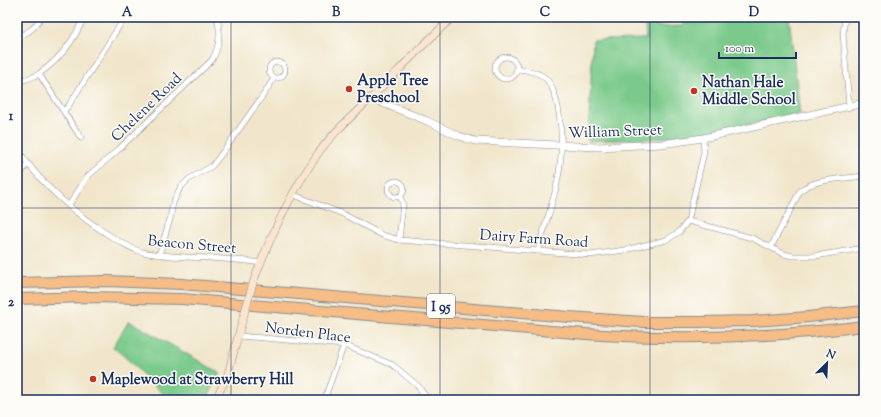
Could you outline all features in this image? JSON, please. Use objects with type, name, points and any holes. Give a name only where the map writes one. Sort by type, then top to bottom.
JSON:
[{"type":"highway","name":"I 95","points":[[17,283],[113,281],[181,284],[642,322],[753,321],[864,311]]},
{"type":"highway","name":"I 95","points":[[17,299],[77,297],[163,298],[580,334],[642,337],[679,338],[753,336],[864,326]]},
{"type":"main road","points":[[217,397],[227,377],[254,280],[261,263],[294,195],[319,153],[348,119],[453,17]]},
{"type":"street","points":[[17,35],[26,33],[41,17]]},
{"type":"street","points":[[17,82],[39,74],[61,55],[73,38],[84,17]]},
{"type":"street","points":[[64,111],[125,17]]},
{"type":"street","name":"Chelene Road","points":[[69,205],[87,178],[212,60],[220,38],[217,17]]},
{"type":"street","points":[[845,17],[843,34],[848,106]]},
{"type":"street","points":[[506,57],[513,59],[517,69],[512,77],[505,79],[501,78],[496,73],[496,66],[499,60],[506,57]]},
{"type":"street","points":[[517,69],[527,70],[542,75],[554,92],[561,124],[560,169],[556,191],[538,251]]},
{"type":"street","points":[[39,74],[81,138]]},
{"type":"street","points":[[159,255],[170,219],[173,203],[180,188],[189,179],[212,166],[274,78]]},
{"type":"street","name":"William Street","points":[[370,98],[425,120],[459,136],[475,141],[597,147],[662,144],[703,138],[864,103]]},
{"type":"street","points":[[703,138],[704,152],[688,221],[752,238],[784,254],[793,256],[804,257],[864,248]]},
{"type":"street","name":"Beacon Street","points":[[17,149],[45,184],[95,227],[127,246],[141,252],[159,255],[261,263]]},
{"type":"street","points":[[17,177],[28,164]]},
{"type":"street","points":[[772,247],[800,191],[806,186],[816,183],[864,176]]},
{"type":"street","name":"Dairy Farm Road","points":[[294,195],[343,214],[382,236],[399,240],[590,255],[625,250],[666,240],[679,232],[688,221]]},
{"type":"street","points":[[399,240],[402,203],[400,197]]},
{"type":"street","name":"Norden Place","points":[[239,336],[344,345],[393,364],[418,386],[428,400]]},
{"type":"street","points":[[324,400],[344,345]]},
{"type":"street","points":[[217,397],[234,400]]},
{"type":"green space","name":"Nathan Hale Middle School","points":[[683,17],[789,17],[800,114],[705,133],[647,139],[588,141],[593,40],[646,39],[645,21],[656,21],[656,27],[683,26]]},
{"type":"green space","points":[[129,321],[220,373],[208,397],[202,400],[186,400],[166,397],[113,347]]},
{"type":"place","name":"Apple Tree Preschool","points":[[349,89]]},
{"type":"place","name":"Nathan Hale Middle School","points":[[694,91]]},
{"type":"place","name":"Maplewood at Strawberry Hill","points":[[93,379]]}]
